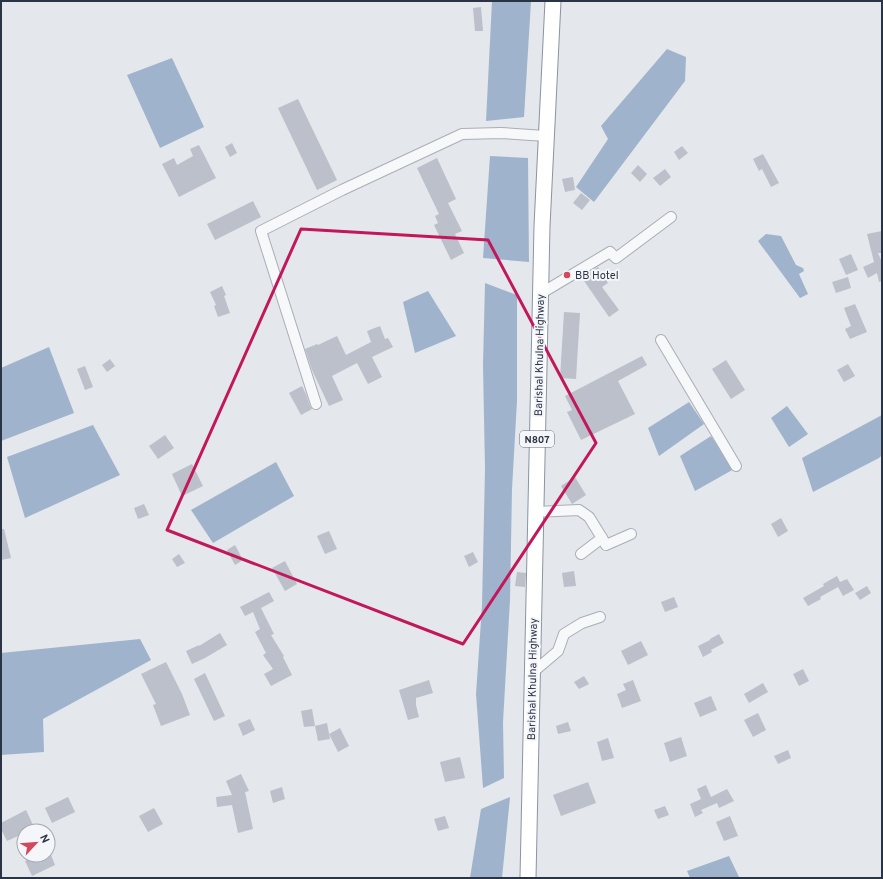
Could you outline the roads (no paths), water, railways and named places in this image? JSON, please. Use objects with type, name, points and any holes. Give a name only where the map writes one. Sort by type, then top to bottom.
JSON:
[{"type":"highway","name":"Barishal Khulna Highway","points":[[528,878],[540,294],[553,1]]},
{"type":"street","points":[[316,404],[261,231],[342,190],[462,134],[501,132],[546,136]]},
{"type":"street","points":[[540,294],[610,252],[616,258],[671,217]]},
{"type":"street","points":[[661,340],[736,466]]},
{"type":"street","points":[[535,512],[579,510],[589,517],[606,544],[631,534]]},
{"type":"street","points":[[581,554],[602,538]]},
{"type":"street","points":[[532,673],[558,651],[564,634],[582,623],[600,617]]},
{"type":"water","points":[[492,1],[531,1],[524,117],[486,121]]},
{"type":"water","points":[[667,49],[686,57],[685,81],[594,202],[576,187],[608,139],[601,126]]},
{"type":"water","points":[[172,58],[204,127],[160,148],[127,75]]},
{"type":"water","points":[[490,156],[528,158],[529,262],[483,258]]},
{"type":"water","points":[[766,234],[781,236],[796,265],[803,268],[804,271],[799,274],[808,294],[800,298],[758,241]]},
{"type":"water","points":[[485,283],[517,295],[517,401],[512,489],[510,600],[503,722],[504,778],[483,788],[476,694],[482,606],[485,469],[483,365]]},
{"type":"water","points":[[428,291],[456,336],[415,353],[403,302]]},
{"type":"water","points":[[49,347],[74,413],[1,441],[1,368]]},
{"type":"water","points":[[689,402],[704,424],[659,456],[648,428]]},
{"type":"water","points":[[787,406],[808,434],[789,447],[771,418]]},
{"type":"water","points":[[882,415],[882,455],[879,458],[813,492],[802,458]]},
{"type":"water","points":[[93,425],[120,475],[25,518],[7,457]]},
{"type":"water","points":[[711,436],[734,469],[695,491],[680,456]]},
{"type":"water","points":[[276,462],[294,496],[213,543],[191,510]]},
{"type":"water","points":[[140,639],[151,660],[43,719],[44,752],[1,755],[1,653]]},
{"type":"water","points":[[510,797],[502,878],[470,878],[481,809]]},
{"type":"water","points":[[729,856],[739,877],[690,878],[687,871]]},
{"type":"place","name":"BB Hotel","points":[[567,275]]}]
